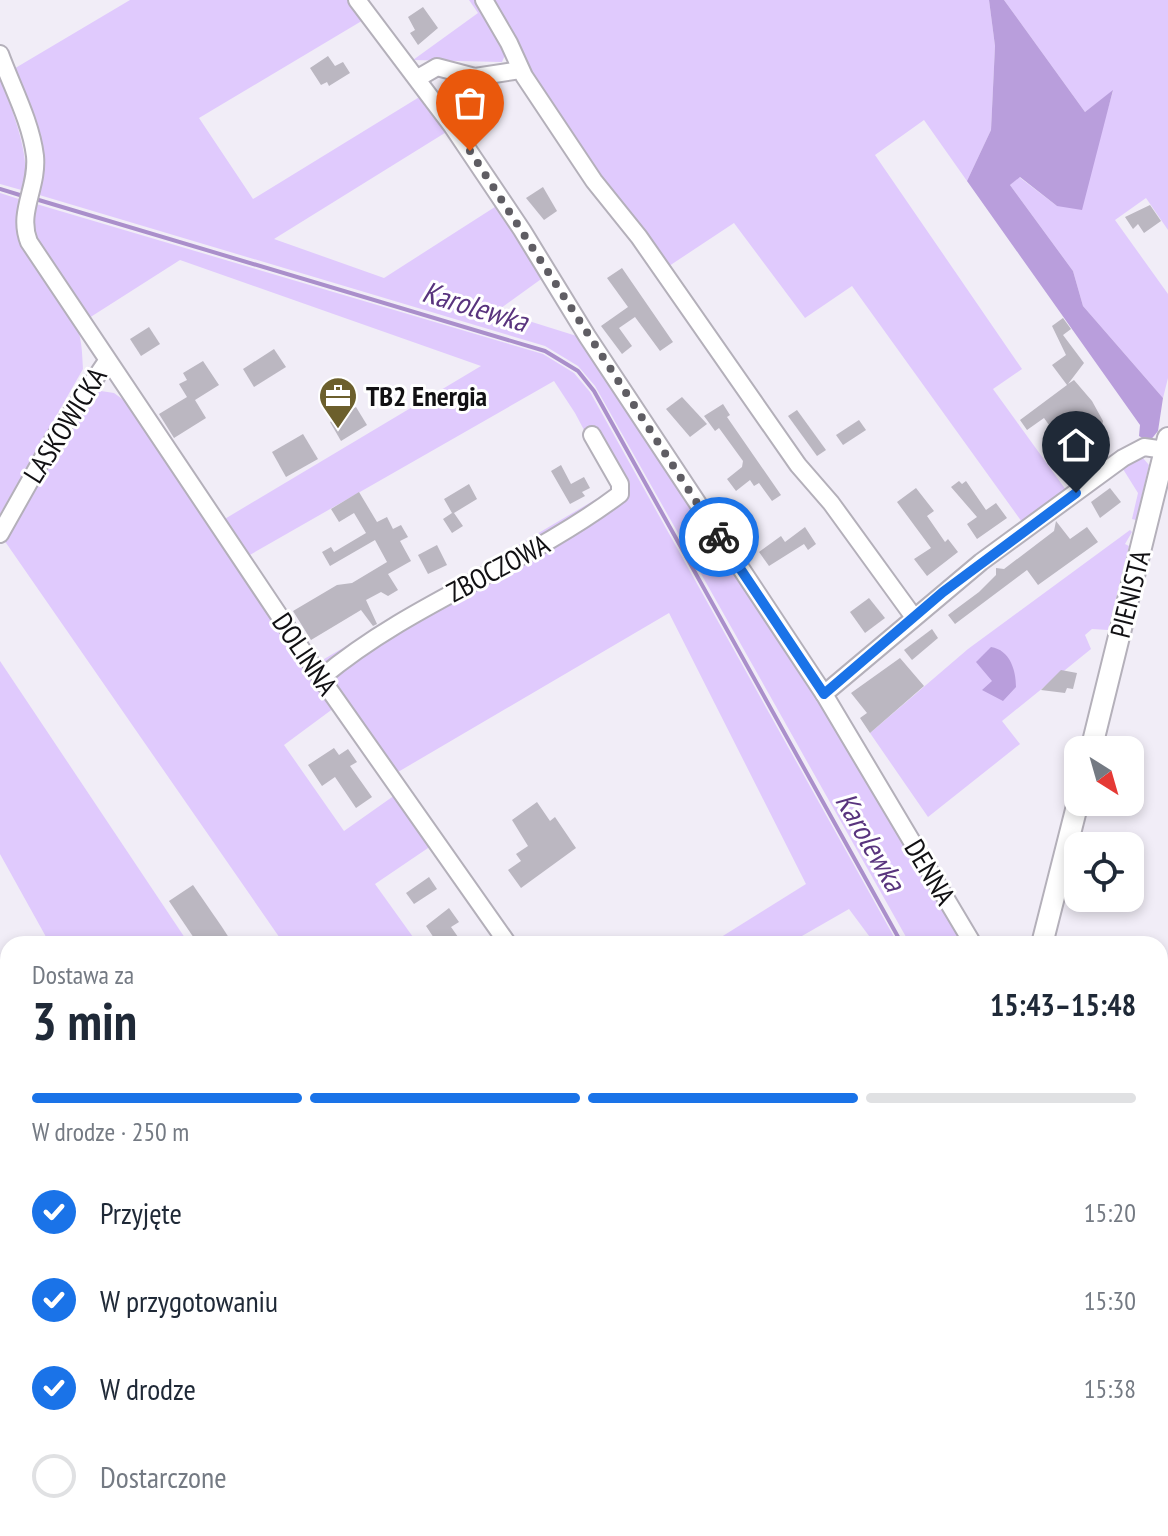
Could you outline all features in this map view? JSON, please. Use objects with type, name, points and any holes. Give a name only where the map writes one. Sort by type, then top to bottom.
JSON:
[{"type":"street","name":"DENNA","points":[[357,0],[418,78],[487,176],[612,374],[824,694],[968,936]]},
{"type":"street","points":[[484,0],[509,43],[520,70],[594,181],[639,237],[798,465],[831,503],[913,616]]},
{"type":"street","name":"LASKOWICKA","points":[[0,54],[34,153],[34,183],[24,213],[23,228],[29,242],[107,361],[53,440],[0,534]]},
{"type":"street","points":[[418,78],[437,67],[475,77],[520,70]]},
{"type":"street","name":"DOLINNA","points":[[107,361],[321,678],[502,936]]},
{"type":"street","name":"ZBOCZOWA","points":[[321,678],[359,646],[515,556],[570,530],[620,494],[620,484],[592,435]]},
{"type":"street","points":[[824,694],[913,616],[1134,451],[1166,444]]},
{"type":"street","name":"PIENISTA","points":[[1094,736],[1166,444]]},
{"type":"street","points":[[1044,936],[1074,816]]},
{"type":"shaded area","points":[[130,0],[351,0],[365,19],[199,118],[253,199],[421,96],[448,131],[274,239],[384,278],[498,205],[544,277],[497,311],[583,338],[815,695],[961,936],[905,936],[595,386],[578,366],[545,346],[36,194],[12,70]]},
{"type":"shaded area","points":[[469,0],[989,0],[995,46],[991,130],[967,181],[924,120],[875,155],[1022,369],[993,389],[1066,490],[1022,522],[852,286],[805,318],[734,223],[657,274],[525,87],[523,59],[505,55],[502,62],[413,60],[478,13]]},
{"type":"shaded area","points":[[989,0],[1004,0],[1085,112],[1113,90],[1082,210],[1057,206],[1020,177],[1010,185],[1073,271],[1083,306],[1163,398],[1158,431],[1149,442],[1139,436],[1140,425],[967,181],[991,130],[995,46]]},
{"type":"shaded area","points":[[1004,0],[1168,0],[1168,230],[1146,198],[1115,220],[1168,294],[1168,378],[1163,398],[1083,306],[1073,271],[1010,185],[1019,177],[1057,206],[1095,153],[1113,91],[1085,112]]},
{"type":"shaded area","points":[[0,76],[23,147],[25,191],[0,184]]},
{"type":"shaded area","points":[[0,193],[22,200],[20,234],[34,263],[74,320],[80,338],[83,369],[0,514]]},
{"type":"shaded area","points":[[33,203],[543,354],[574,373],[590,392],[894,936],[869,936],[849,909],[802,936],[723,936],[806,884],[669,613],[398,772],[319,662],[615,488],[554,381],[248,556],[223,520],[481,366],[180,260],[89,318],[31,231]]},
{"type":"shaded area","points":[[101,391],[114,393],[125,401],[334,708],[284,745],[344,831],[395,795],[431,846],[375,884],[412,936],[278,936],[4,540],[90,397]]},
{"type":"shaded area","points":[[1142,457],[1149,465],[1136,520],[1132,519],[1138,493],[1123,469],[1106,481],[1105,478],[1127,462],[1131,464]]},
{"type":"shaded area","points":[[1130,530],[1132,532],[1125,544],[1129,546],[1108,630],[1092,629],[1085,635],[1091,649],[1002,721],[1020,744],[928,817],[870,733],[968,649]]},
{"type":"shaded area","points":[[991,647],[1007,656],[1015,674],[1016,687],[1003,701],[982,690],[992,681],[976,662]]},
{"type":"shaded area","points":[[0,661],[184,936],[46,936],[0,854]]},
{"type":"building","points":[[423,7],[438,28],[418,45],[410,33],[415,30],[408,17]]},
{"type":"building","points":[[328,56],[335,66],[343,62],[350,73],[329,86],[327,82],[321,85],[310,68]]},
{"type":"building","points":[[543,187],[557,211],[544,220],[526,198]]},
{"type":"building","points":[[1150,205],[1161,221],[1144,233],[1138,224],[1133,229],[1125,217]]},
{"type":"building","points":[[622,268],[673,342],[660,351],[635,317],[619,328],[632,346],[622,354],[601,326],[628,307],[607,278]]},
{"type":"building","points":[[1063,318],[1071,329],[1063,335],[1084,363],[1068,384],[1074,380],[1092,401],[1103,421],[1102,428],[1061,458],[1050,441],[1057,436],[1044,418],[1027,430],[1020,420],[1067,385],[1052,365],[1066,355],[1052,326]]},
{"type":"building","points":[[149,327],[160,344],[141,356],[130,339]]},
{"type":"building","points":[[274,349],[286,367],[254,387],[243,369]]},
{"type":"building","points":[[203,361],[219,385],[195,400],[206,418],[174,438],[159,414],[187,397],[179,384],[187,380],[183,373]]},
{"type":"building","points":[[682,397],[707,424],[690,437],[666,409]]},
{"type":"building","points":[[723,404],[730,415],[727,417],[781,495],[772,501],[759,483],[754,486],[750,480],[736,491],[727,479],[742,467],[743,461],[719,428],[715,431],[704,416]]},
{"type":"building","points":[[356,407],[367,425],[341,441],[330,422]]},
{"type":"building","points":[[797,410],[826,450],[817,456],[788,416]]},
{"type":"building","points":[[859,420],[866,430],[843,445],[836,435]]},
{"type":"building","points":[[303,434],[318,459],[286,477],[272,452]]},
{"type":"building","points":[[561,465],[571,484],[584,477],[590,488],[582,492],[585,496],[570,504],[551,471]]},
{"type":"building","points":[[959,481],[962,484],[966,481],[986,510],[996,503],[1007,518],[977,539],[967,524],[977,517],[951,487]]},
{"type":"building","points":[[469,484],[477,499],[454,513],[463,526],[452,533],[443,519],[452,513],[444,499]]},
{"type":"building","points":[[916,488],[934,511],[927,516],[945,542],[948,539],[958,552],[927,576],[914,559],[931,548],[897,502]]},
{"type":"building","points":[[1110,488],[1121,502],[1100,518],[1091,502]]},
{"type":"building","points":[[359,492],[377,522],[387,517],[393,529],[401,525],[408,537],[400,541],[411,561],[388,574],[398,590],[388,596],[381,592],[366,600],[377,624],[373,626],[361,610],[311,640],[293,611],[337,585],[352,583],[387,562],[375,540],[330,566],[322,552],[331,547],[334,552],[366,533],[354,513],[339,522],[331,509]]},
{"type":"building","points":[[1056,521],[1070,539],[1087,527],[1098,542],[1038,585],[1027,570],[955,624],[948,615],[979,592],[996,575],[996,568],[1004,569],[1054,531]]},
{"type":"building","points":[[805,527],[816,544],[808,550],[804,544],[769,566],[759,552],[781,536],[785,542]]},
{"type":"building","points":[[437,545],[447,565],[428,574],[418,555]]},
{"type":"building","points":[[869,598],[885,618],[865,633],[850,612]]},
{"type":"building","points":[[932,629],[938,638],[912,660],[904,650]]},
{"type":"building","points":[[900,658],[924,686],[870,733],[860,718],[867,713],[851,693]]},
{"type":"building","points":[[1061,670],[1077,673],[1073,689],[1067,688],[1065,693],[1041,690]]},
{"type":"building","points":[[334,748],[339,755],[348,749],[357,762],[350,766],[372,797],[356,808],[335,777],[322,786],[308,765]]},
{"type":"building","points":[[537,802],[550,821],[555,817],[576,848],[521,888],[508,870],[521,861],[516,854],[528,846],[512,820]]},
{"type":"building","points":[[429,877],[437,889],[414,904],[406,893]]},
{"type":"building","points":[[193,885],[228,936],[193,936],[169,901]]},
{"type":"building","points":[[449,908],[459,922],[451,927],[457,936],[433,936],[426,926]]},
{"type":"waterway","name":"Karolewka","points":[[0,189],[23,196]]},
{"type":"waterway","name":"Karolewka","points":[[32,198],[545,351],[578,371],[594,391],[898,936]]},
{"type":"way so far","points":[[470,151],[719,537]]},
{"type":"place","name":"TB2 Energia","points":[[338,430]]},
{"type":"route","points":[[719,537],[824,694],[943,592],[1076,493]]}]
